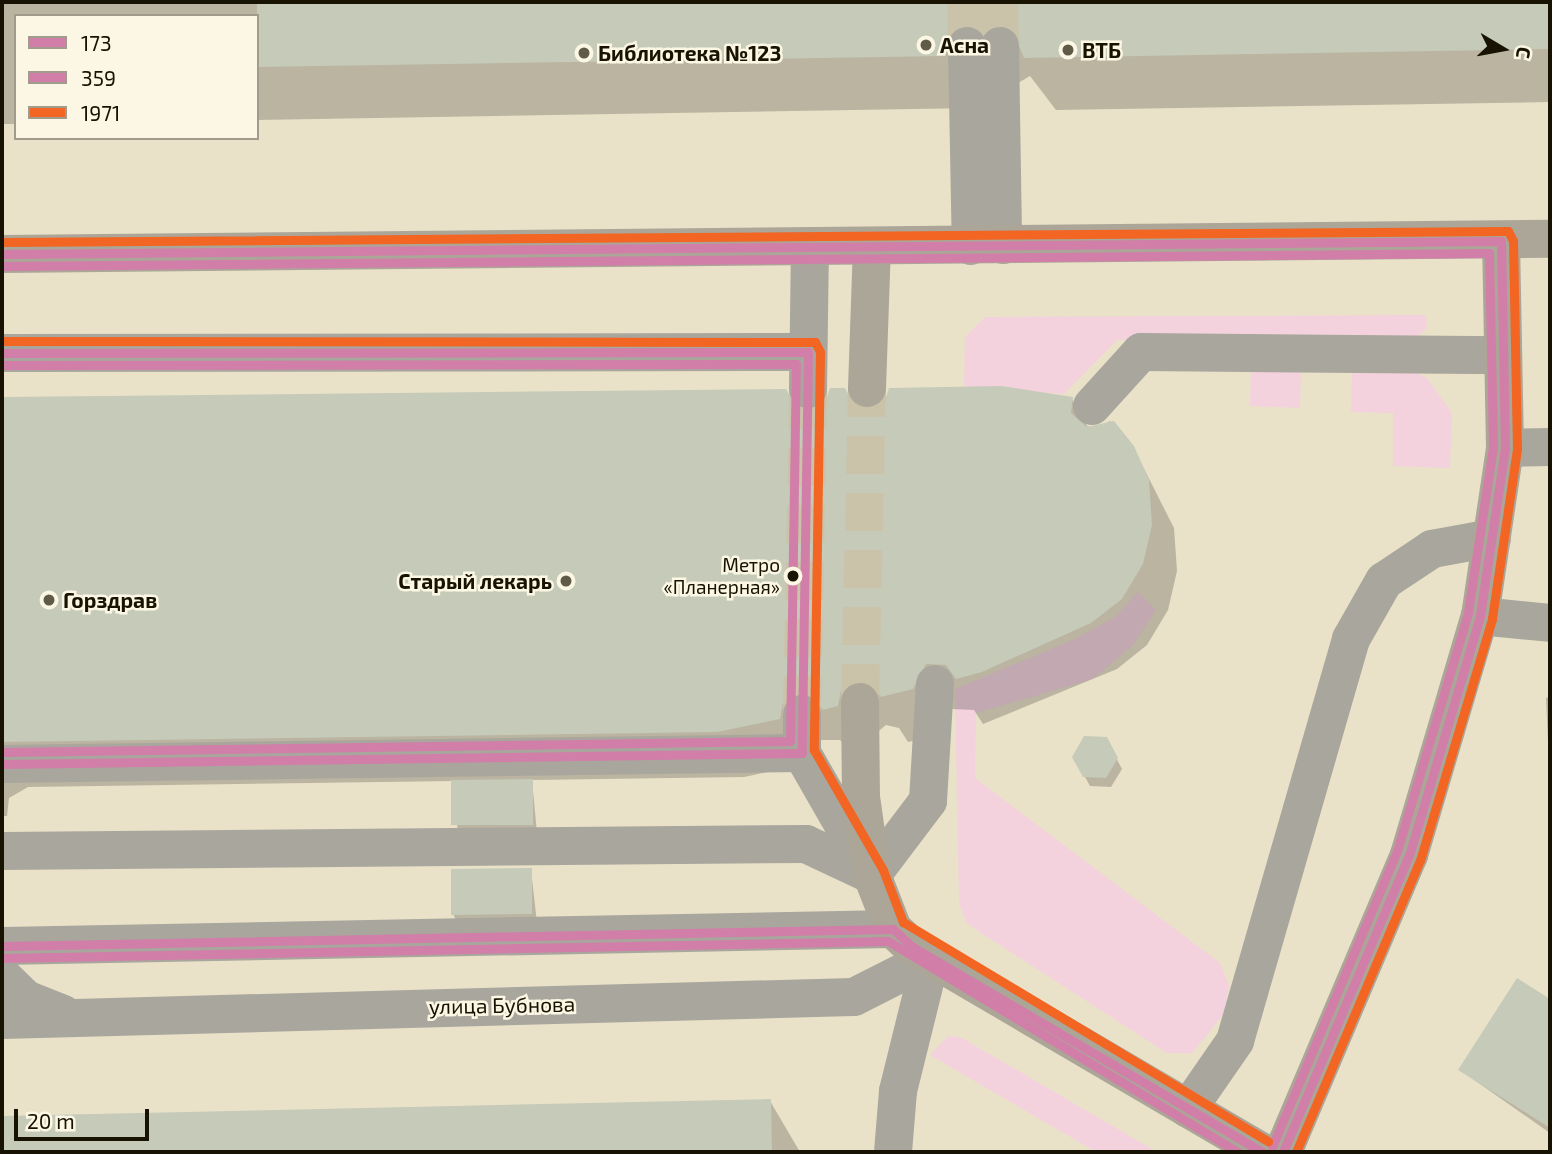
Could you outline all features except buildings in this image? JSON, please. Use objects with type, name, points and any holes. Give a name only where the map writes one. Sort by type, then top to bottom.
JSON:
[{"type":"main road","points":[[2,254],[1550,239]]},
{"type":"main road","points":[[1283,1152],[1409,855],[1480,616],[1505,448],[1501,241]]},
{"type":"main road","points":[[867,388],[872,247]]},
{"type":"main road","points":[[860,702],[861,797],[872,875],[893,929],[932,958],[1262,1152]]},
{"type":"street","points":[[983,46],[987,246]]},
{"type":"street","points":[[2,353],[808,370],[810,248]]},
{"type":"street","points":[[1092,406],[1141,352],[1503,355]]},
{"type":"street","points":[[1505,448],[1550,447]]},
{"type":"street","points":[[1188,1109],[1235,1041],[1351,639],[1384,581],[1432,549],[1492,538]]},
{"type":"street","points":[[1480,616],[1550,623]]},
{"type":"street","points":[[872,875],[929,801],[934,684]]},
{"type":"street","points":[[802,714],[802,754],[872,875]]},
{"type":"street","points":[[2,764],[802,754]]},
{"type":"street","points":[[2,851],[806,844],[872,875]]},
{"type":"street","points":[[2,946],[893,929]]},
{"type":"street","points":[[893,1152],[898,1091],[932,958]]},
{"type":"street","name":"улица Бубнова","points":[[2,1020],[63,1014],[854,997],[932,958]]},
{"type":"street","points":[[2,976],[26,999],[63,1014]]},
{"type":"shaded area","points":[[1426,315],[1427,328],[1417,337],[1117,340],[1064,394],[964,386],[965,337],[985,317]]},
{"type":"shaded area","points":[[1251,368],[1301,369],[1300,408],[1250,406]]},
{"type":"shaded area","points":[[1408,368],[1427,378],[1452,413],[1450,468],[1393,466],[1393,413],[1351,412],[1352,370]]},
{"type":"shaded area","points":[[1138,592],[1156,610],[1133,645],[1093,679],[976,713],[975,778],[1220,963],[1229,985],[1224,1014],[1192,1053],[1167,1053],[978,931],[966,922],[959,903],[955,689],[1073,640],[1115,617]]},
{"type":"shaded area","points":[[948,1036],[962,1038],[1157,1152],[1096,1152],[930,1055]]},
{"type":"tunnel","points":[[966,2],[967,46]]},
{"type":"tunnel","points":[[999,2],[1000,46]]},
{"type":"tunnel","points":[[860,702],[867,388]]},
{"type":"tunnel","points":[[802,714],[808,389]]},
{"type":"transit line","name":"1971","points":[[2,242],[1508,231],[1513,241],[1517,449],[1492,619],[1420,860],[1296,1152]]},
{"type":"transit line","name":"173","points":[[2,254],[1501,241],[1505,448],[1480,616],[1409,855],[1283,1152]]},
{"type":"transit line","name":"359","points":[[2,266],[1489,253],[1493,447],[1468,613],[1397,851],[1272,1147]]},
{"type":"transit line","name":"1971","points":[[2,341],[815,342],[820,352],[814,750],[883,870],[903,922],[1268,1141]]},
{"type":"transit line","name":"173","points":[[2,353],[808,352],[802,753],[2,764]]},
{"type":"transit line","name":"359","points":[[2,365],[796,364],[790,741],[2,752]]},
{"type":"transit line","name":"173","points":[[2,946],[893,929],[911,946],[1262,1152]]},
{"type":"transit line","name":"359","points":[[2,958],[888,941],[1238,1152]]},
{"type":"place","name":"Асна","points":[[926,45]]},
{"type":"place","name":"ВТБ","points":[[1068,50]]},
{"type":"place","name":"Библиотека №123","points":[[584,53]]},
{"type":"place","name":"Метро «Планерная»","points":[[793,576]]},
{"type":"place","name":"Старый лекарь","points":[[566,581]]},
{"type":"place","name":"Горздрав","points":[[49,600]]}]
